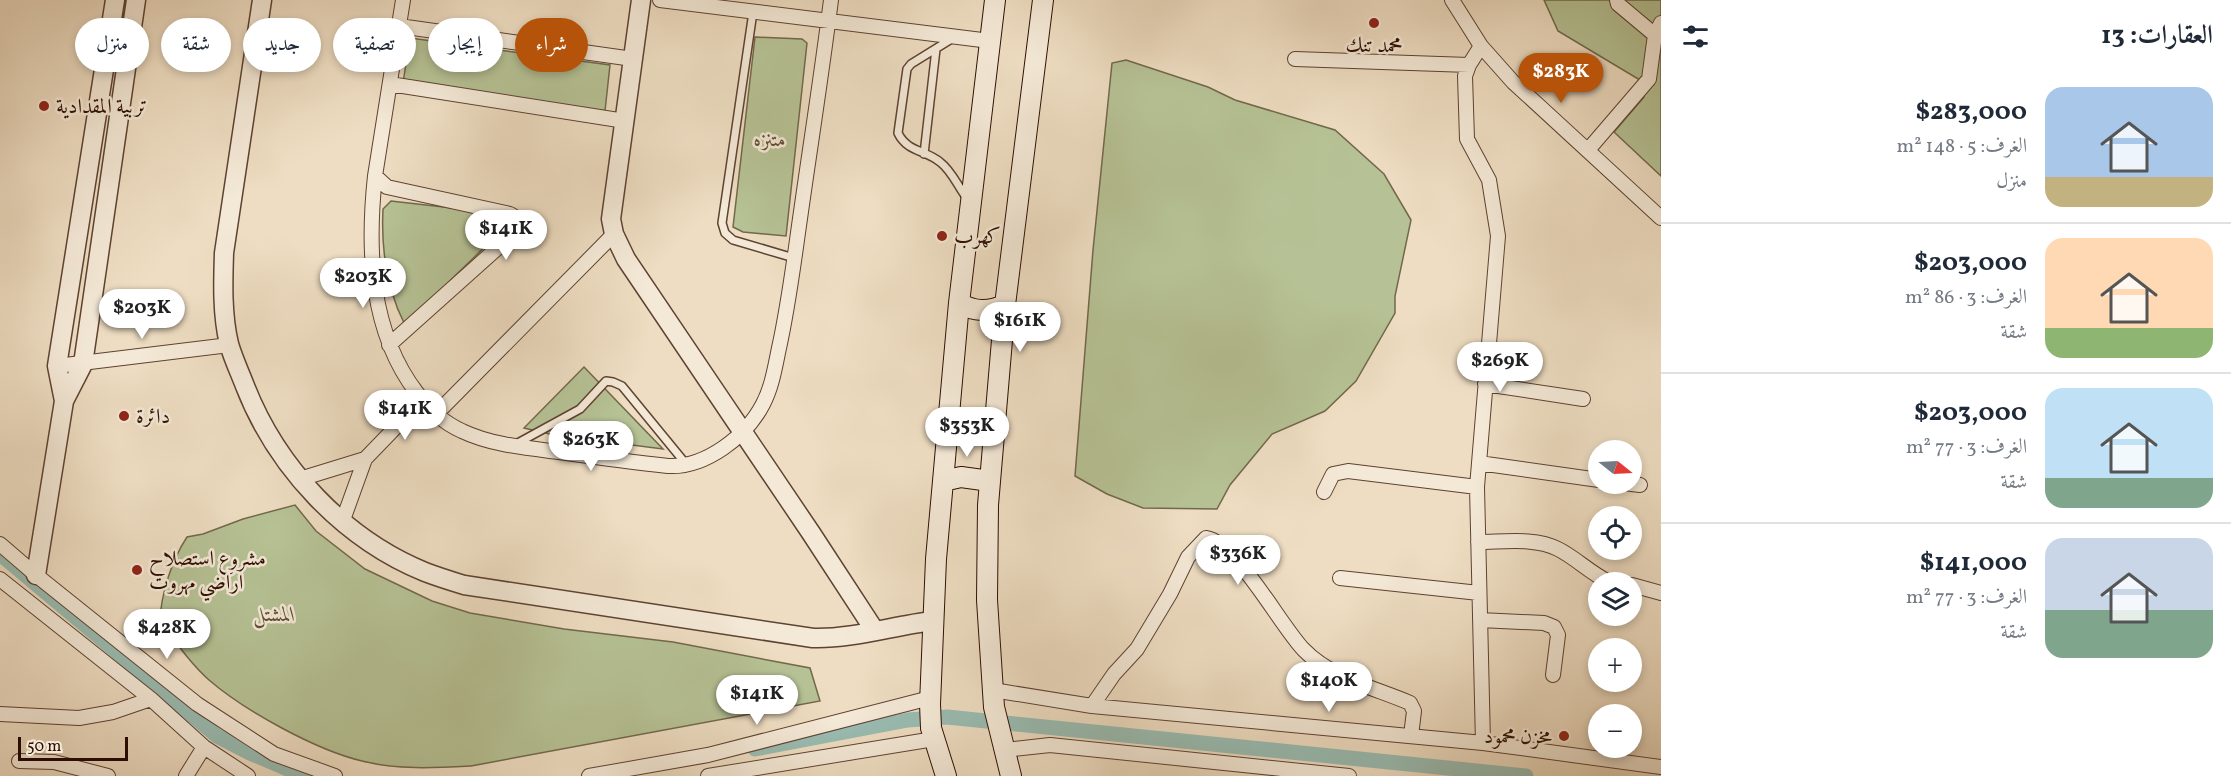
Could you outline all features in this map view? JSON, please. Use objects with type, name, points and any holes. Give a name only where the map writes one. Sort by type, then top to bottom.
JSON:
[{"type":"main road","points":[[946,776],[933,733],[930,701],[933,621],[959,303],[995,0]]},
{"type":"main road","points":[[1011,776],[994,699],[987,600],[990,481],[1005,305],[1043,0]]},
{"type":"main road","points":[[959,303],[987,311],[1005,305]]},
{"type":"main road","points":[[943,481],[962,477],[990,481]]},
{"type":"street","points":[[64,401],[57,366],[115,0]]},
{"type":"street","points":[[36,575],[64,401],[83,364],[136,0]]},
{"type":"street","points":[[262,0],[224,253],[223,286],[229,345],[253,405],[270,437],[300,479],[320,501],[389,554],[425,572],[464,585],[813,638],[840,638],[933,621]]},
{"type":"street","points":[[400,18],[403,0]]},
{"type":"street","points":[[641,0],[611,219],[614,234],[626,259],[874,631]]},
{"type":"street","points":[[660,0],[754,6],[828,21],[990,41]]},
{"type":"street","points":[[392,72],[375,176],[370,242],[380,322],[402,374],[436,414],[461,431],[494,442],[668,466],[687,465],[701,461],[725,446],[742,431],[761,407],[772,382],[786,317],[831,0]]},
{"type":"street","points":[[1452,0],[1480,46],[1513,82],[1661,218]]},
{"type":"street","points":[[1588,150],[1649,79],[1658,29],[1618,4],[1617,0]]},
{"type":"street","points":[[416,28],[633,59]]},
{"type":"street","points":[[1480,46],[1469,65],[1465,85],[1467,140],[1489,180],[1498,237],[1476,487],[1483,742]]},
{"type":"street","points":[[1295,59],[1469,65]]},
{"type":"street","points":[[390,84],[624,121]]},
{"type":"street","points":[[375,176],[387,187],[510,214],[517,222],[512,235],[389,345]]},
{"type":"street","points":[[436,414],[614,234]]},
{"type":"street","points":[[57,366],[229,345]]},
{"type":"street","points":[[1485,384],[1583,399]]},
{"type":"street","points":[[342,520],[364,459],[422,400]]},
{"type":"street","points":[[300,479],[364,459]]},
{"type":"street","points":[[1479,463],[1588,478]]},
{"type":"street","points":[[1324,492],[1333,474],[1348,471],[1476,487]]},
{"type":"street","points":[[1092,705],[1114,674],[1137,649],[1170,594],[1188,557],[1206,538],[1214,539],[1247,572],[1304,650],[1323,666],[1410,703],[1414,711],[1411,736]]},
{"type":"street","points":[[1478,542],[1541,542],[1558,549],[1590,572]]},
{"type":"street","points":[[0,544],[196,704],[274,754],[335,776]]},
{"type":"street","points":[[1340,578],[1479,593]]},
{"type":"street","points":[[0,579],[151,699],[204,747],[248,776]]},
{"type":"street","points":[[1642,588],[1661,593]]},
{"type":"street","points":[[1480,620],[1544,623],[1554,627],[1558,635],[1553,675]]},
{"type":"street","points":[[0,714],[79,718],[113,712],[151,699]]},
{"type":"street","points":[[994,699],[1092,705],[1483,742],[1661,767]]},
{"type":"street","points":[[589,776],[708,756],[930,701]]},
{"type":"street","points":[[708,776],[933,733]]},
{"type":"street","points":[[1002,741],[1349,776]]},
{"type":"street","points":[[186,776],[204,747]]},
{"type":"street","points":[[19,761],[54,762],[108,776]]},
{"type":"lane","points":[[754,6],[722,223],[725,233],[734,240],[794,258]]},
{"type":"lane","points":[[956,37],[911,64],[907,69],[898,133],[908,147],[939,160],[970,201]]},
{"type":"lane","points":[[924,154],[936,49]]},
{"type":"lane","points":[[514,445],[580,409],[606,381],[622,386],[687,465]]},
{"type":"green space","points":[[1544,0],[1661,0],[1661,176],[1614,132],[1644,97],[1640,80],[1558,31]]},
{"type":"green space","name":"متنزه","points":[[755,37],[802,39],[807,43],[786,236],[743,232],[733,227]]},
{"type":"green space","points":[[416,39],[428,40],[428,72],[503,72],[503,51],[515,52],[515,72],[588,72],[588,62],[610,65],[605,111],[403,83],[405,72],[416,72]]},
{"type":"green space","points":[[1126,60],[1208,87],[1235,100],[1335,130],[1384,174],[1411,220],[1395,296],[1395,313],[1356,381],[1325,411],[1272,434],[1230,485],[1217,509],[1143,508],[1107,494],[1075,476],[1093,250],[1112,63]]},
{"type":"green space","points":[[391,201],[496,213],[505,217],[509,223],[405,325],[393,297],[384,254],[383,209]]},
{"type":"green space","points":[[584,367],[663,449],[554,435],[524,428]]},
{"type":"green space","name":"المشتل","points":[[295,505],[316,531],[365,569],[432,601],[470,613],[564,629],[673,642],[810,668],[820,701],[471,766],[403,767],[376,764],[344,756],[282,728],[224,692],[195,666],[160,621],[168,577],[187,537]]},
{"type":"waterway","points":[[0,554],[217,736],[304,776]]},
{"type":"waterway","points":[[755,749],[908,720],[947,717],[1526,776]]},
{"type":"place","name":"محمد تنك","points":[[1374,23]]},
{"type":"place","name":"تربية المقدادية","points":[[44,106]]},
{"type":"place","name":"كهرب","points":[[942,236]]},
{"type":"place","name":"دائرة","points":[[124,416]]},
{"type":"place","name":"مشروع استصلاح اراضي مهروت","points":[[137,570]]},
{"type":"place","name":"مخزن محمود","points":[[1564,736]]}]
